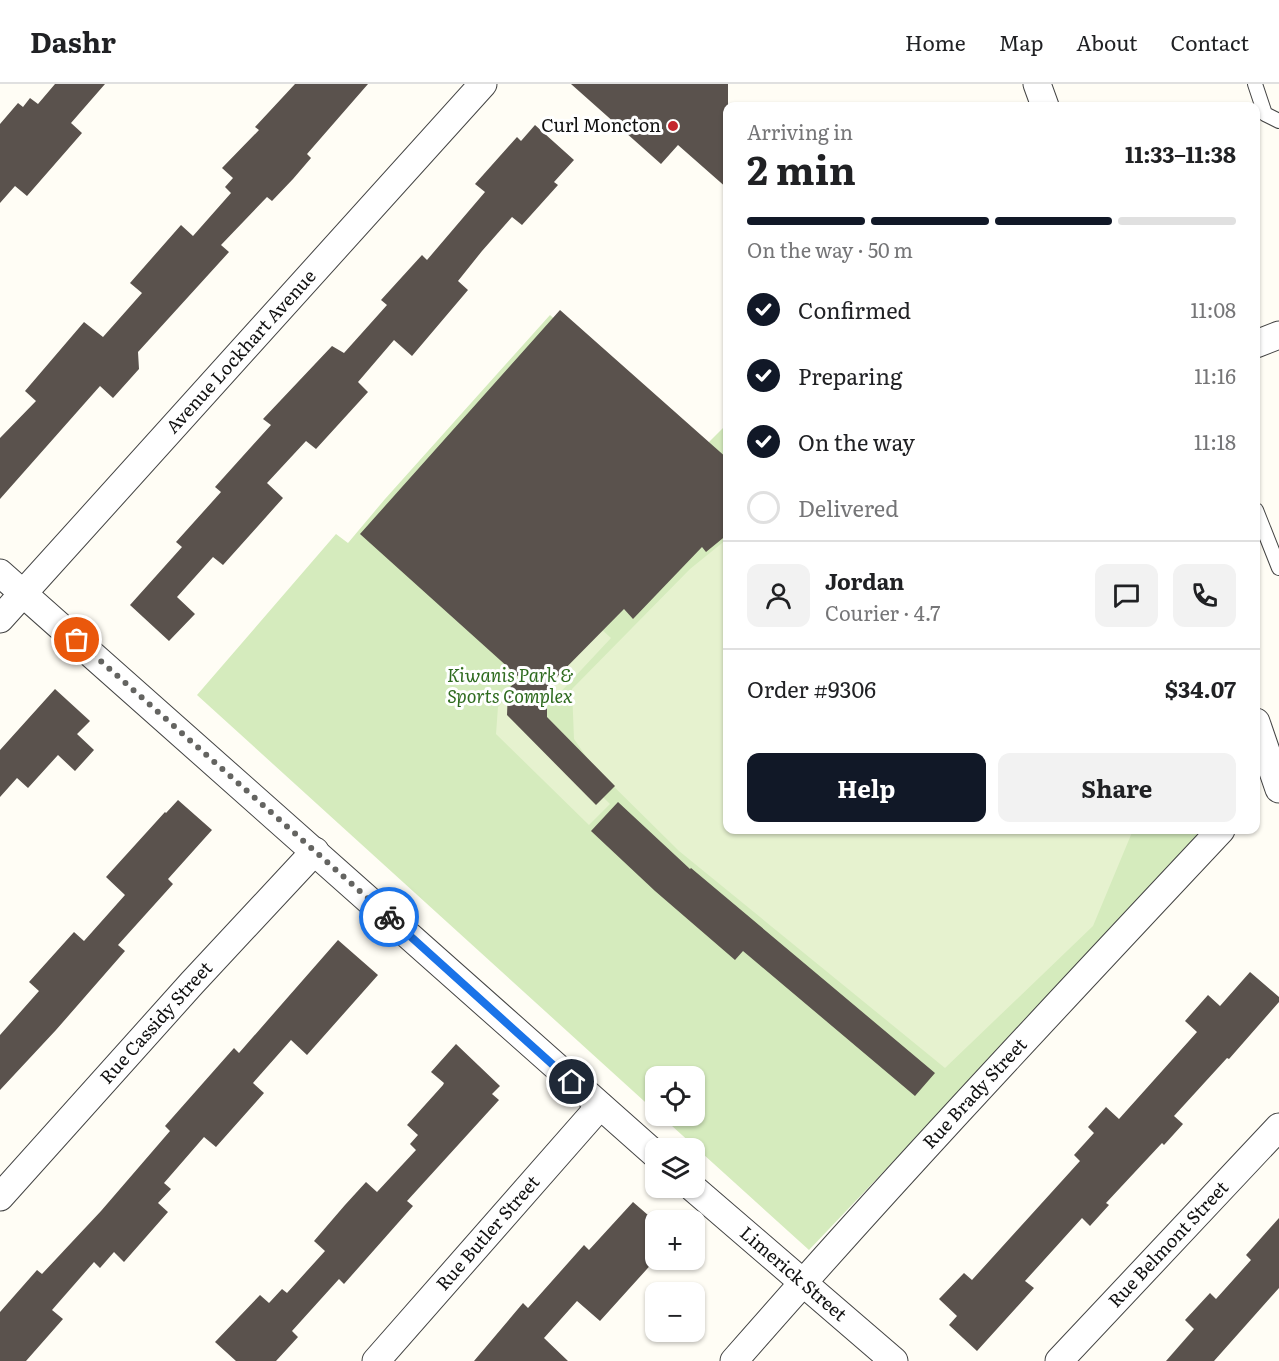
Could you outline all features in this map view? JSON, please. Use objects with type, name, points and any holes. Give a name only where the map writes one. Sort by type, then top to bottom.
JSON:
[{"type":"street","name":"Avenue Lockhart Avenue","points":[[0,619],[483,84]]},
{"type":"street","points":[[1037,84],[1044,102]]},
{"type":"street","points":[[1260,342],[1279,334]]},
{"type":"street","points":[[0,573],[645,1145]]},
{"type":"street","points":[[1260,735],[1270,769]]},
{"type":"street","name":"Rue Brady Street","points":[[734,1361],[803,1282],[1217,834]]},
{"type":"street","name":"Rue Cassidy Street","points":[[0,1197],[192,983],[315,851]]},
{"type":"street","name":"Rue Butler Street","points":[[376,1361],[600,1106]]},
{"type":"street","name":"Rue Belmont Street","points":[[1059,1361],[1279,1126]]},
{"type":"street","name":"Limerick Street","points":[[705,1198],[894,1361]]},
{"type":"lane","points":[[1255,84],[1265,114],[1279,121]]},
{"type":"lane","points":[[1260,518],[1276,551],[1279,568]]},
{"type":"green space","name":"Kiwanis Park & Sports Complex","points":[[550,315],[701,450],[723,428],[723,834],[1205,834],[809,1250],[705,1156],[705,1138],[685,1138],[672,1126],[705,1126],[705,1066],[645,1066],[645,1102],[197,695],[336,534],[348,543]]},
{"type":"green space","points":[[723,542],[723,834],[1131,834],[1093,926],[945,1068],[679,851],[592,765],[574,739],[572,689],[690,569]]},
{"type":"green space","points":[[585,614],[611,638],[540,714],[539,734],[610,804],[589,825],[496,734],[498,707]]},
{"type":"building","points":[[55,84],[105,84],[71,123],[82,133],[27,196],[15,186],[0,203],[0,124],[18,103],[23,107],[30,98],[38,104]]},
{"type":"building","points":[[295,84],[368,84],[307,154],[311,158],[293,179],[272,201],[267,197],[221,245],[229,252],[138,352],[139,369],[113,398],[100,386],[0,499],[0,438],[36,401],[25,391],[84,322],[103,337],[142,293],[130,283],[181,225],[193,236],[231,193],[225,187],[233,178],[222,168],[259,130],[255,127]]},
{"type":"building","name":"Curl Moncton","points":[[571,84],[728,84],[728,102],[723,102],[723,185],[678,145],[661,164]]},
{"type":"building","points":[[535,125],[574,160],[554,182],[558,185],[522,225],[512,217],[482,251],[458,281],[468,290],[412,356],[394,340],[358,382],[368,392],[316,449],[306,441],[267,483],[283,498],[223,565],[213,557],[177,597],[195,614],[169,641],[130,605],[182,547],[176,542],[221,492],[215,487],[271,425],[263,419],[332,346],[344,353],[387,305],[381,300],[422,255],[427,260],[485,192],[475,184],[517,137],[521,141]]},
{"type":"building","points":[[560,310],[723,455],[723,538],[706,552],[702,547],[633,619],[624,609],[547,687],[547,717],[615,786],[596,805],[507,715],[508,689],[520,678],[360,534]]},
{"type":"building","points":[[55,689],[90,721],[77,734],[94,750],[75,771],[58,755],[28,788],[17,778],[0,797],[0,750]]},
{"type":"building","points":[[178,800],[212,830],[168,879],[173,884],[118,945],[125,951],[0,1090],[0,1035],[39,991],[29,982],[74,932],[84,941],[125,895],[106,877]]},
{"type":"building","points":[[618,802],[690,869],[935,1073],[915,1096],[743,951],[735,960],[655,891],[591,831]]},
{"type":"building","points":[[338,940],[378,975],[307,1055],[291,1040],[253,1083],[264,1093],[216,1147],[204,1137],[164,1183],[171,1189],[158,1203],[168,1212],[124,1262],[114,1252],[100,1268],[94,1262],[52,1310],[63,1319],[26,1361],[0,1361],[0,1312],[37,1270],[42,1274],[101,1211],[170,1131],[165,1126],[234,1048],[239,1053]]},
{"type":"building","points":[[1250,972],[1279,997],[1279,1002],[1229,1059],[1227,1058],[1174,1116],[1183,1124],[1164,1145],[1162,1143],[1106,1203],[1109,1205],[1090,1226],[1082,1218],[1025,1281],[1034,1288],[977,1351],[949,1325],[957,1316],[939,1299],[964,1273],[972,1280],[1080,1161],[1074,1155],[1094,1133],[1088,1127],[1106,1107],[1119,1119],[1197,1032],[1185,1021],[1208,995],[1220,1006]]},
{"type":"building","points":[[456,1044],[500,1086],[492,1094],[499,1100],[407,1201],[413,1206],[344,1284],[339,1279],[292,1331],[298,1337],[276,1361],[236,1361],[215,1342],[260,1295],[269,1303],[282,1289],[287,1293],[325,1251],[314,1241],[345,1205],[366,1182],[377,1192],[416,1150],[410,1144],[418,1135],[407,1125],[443,1085],[444,1083],[431,1072]]},
{"type":"building","points":[[633,1202],[645,1212],[646,1270],[600,1321],[577,1301],[544,1338],[568,1361],[474,1361],[523,1303],[528,1308],[584,1245],[589,1250]]},
{"type":"building","points":[[1279,1218],[1279,1288],[1214,1361],[1166,1361],[1194,1329],[1185,1320],[1210,1293],[1216,1299],[1251,1260],[1246,1255]]},
{"type":"way so far","points":[[77,640],[389,917]]},
{"type":"place","name":"Curl Moncton","points":[[673,126]]},
{"type":"route","points":[[389,917],[572,1082]]}]
